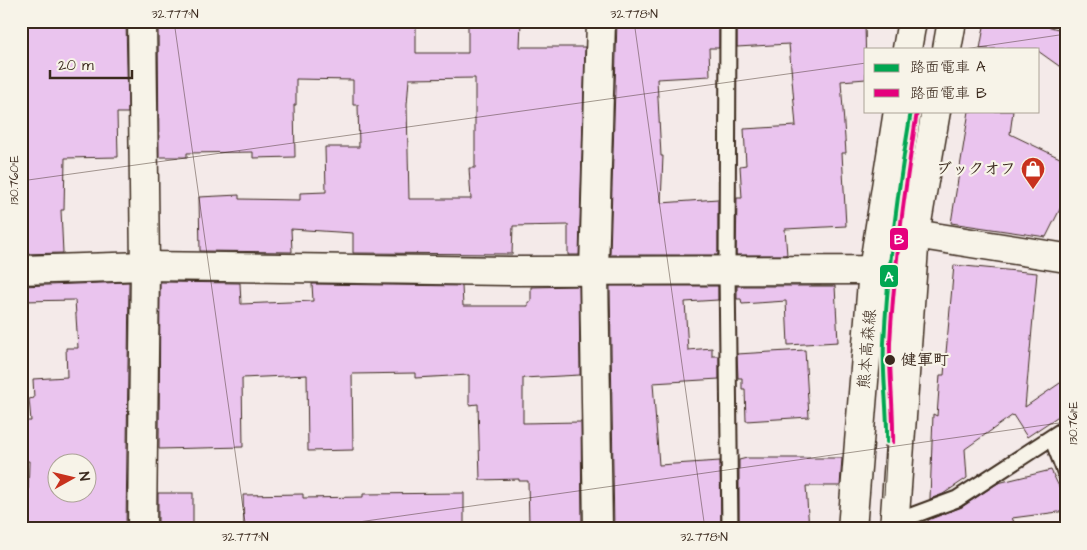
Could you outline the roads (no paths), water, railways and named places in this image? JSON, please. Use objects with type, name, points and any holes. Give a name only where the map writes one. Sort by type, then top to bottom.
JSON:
[{"type":"street","points":[[142,21],[145,266],[142,529]]},
{"type":"street","points":[[598,529],[594,271],[601,21]]},
{"type":"street","points":[[907,48],[912,21]]},
{"type":"street","points":[[947,48],[952,21]]},
{"type":"street","name":"熊本高森線","points":[[852,529],[873,270],[898,112]]},
{"type":"street","points":[[895,525],[915,234],[936,112]]},
{"type":"street","points":[[21,270],[145,266],[594,271],[873,270],[915,234],[1066,258]]},
{"type":"lane","points":[[728,21],[727,271],[730,529]]},
{"type":"lane","points":[[895,525],[957,499],[1066,428]]},
{"type":"lane","points":[[1052,438],[1066,474]]},
{"type":"tram line","name":"A","points":[[887,442],[884,355],[888,285],[894,227],[911,112]]},
{"type":"tram line","name":"B","points":[[893,442],[890,343],[894,285],[917,112]]},
{"type":"tram line","points":[[888,416],[893,360]]},
{"type":"tram line","points":[[884,496],[887,442]]},
{"type":"place","name":"ブックオフ","points":[[1033,190]]},
{"type":"place","name":"健軍町","points":[[890,360]]}]
